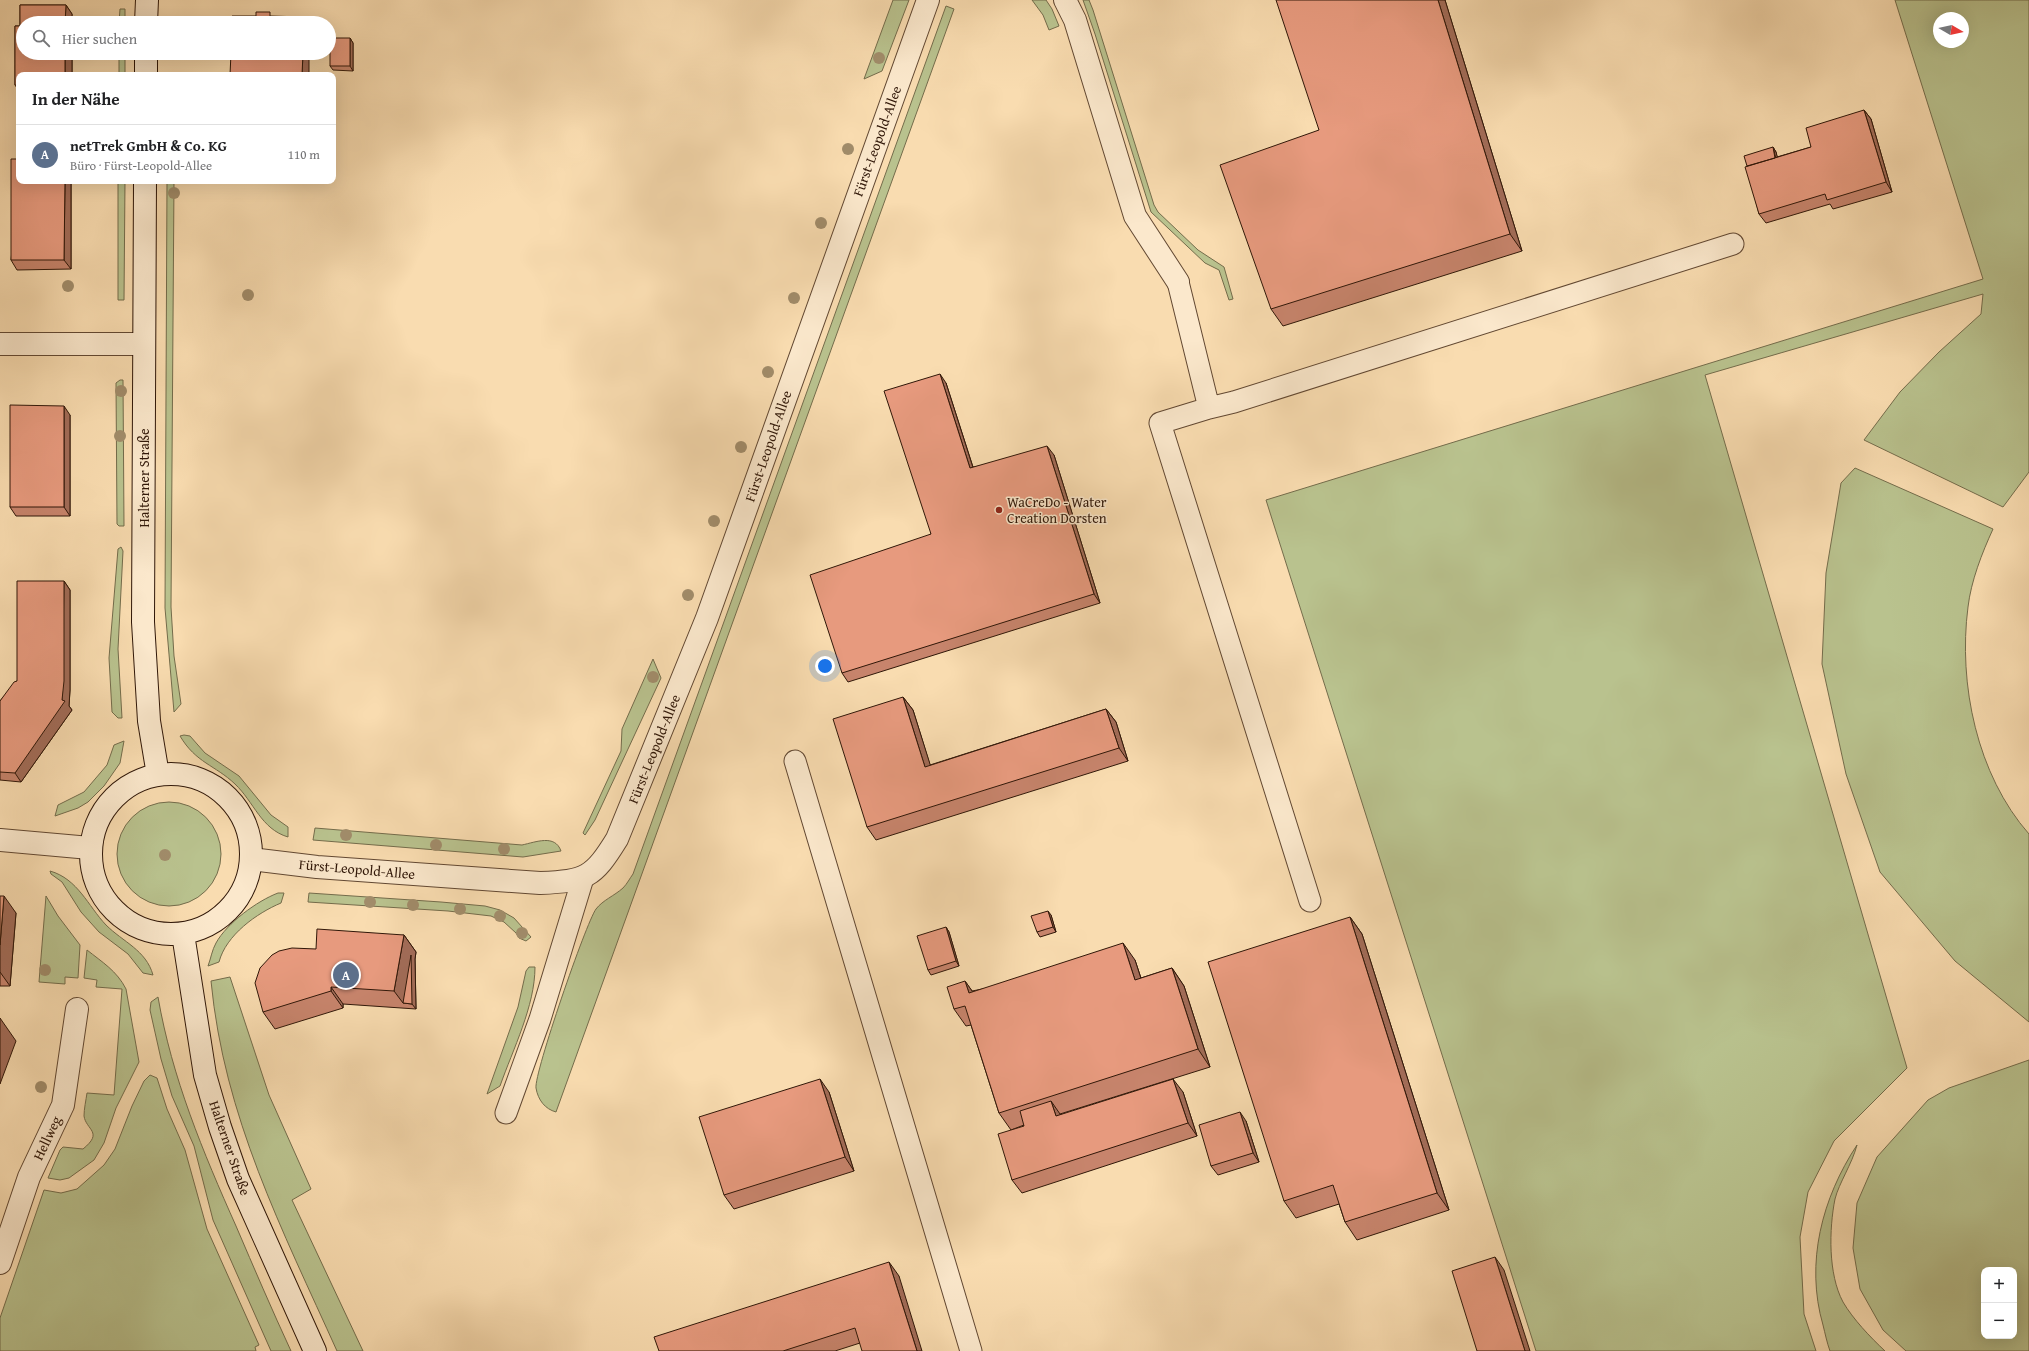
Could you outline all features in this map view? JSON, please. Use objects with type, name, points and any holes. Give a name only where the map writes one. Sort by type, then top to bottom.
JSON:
[{"type":"street","points":[[146,16],[147,0]]},
{"type":"street","name":"Fürst-Leopold-Allee","points":[[251,859],[318,867],[507,881],[563,882],[583,878],[603,861],[617,839],[704,625],[928,0]]},
{"type":"street","points":[[1065,0],[1075,20],[1135,216],[1178,282]]},
{"type":"street","points":[[146,60],[146,72]]},
{"type":"street","name":"Halterner Straße","points":[[145,184],[143,622],[148,721],[158,775]]},
{"type":"street","points":[[0,344],[144,344]]},
{"type":"street","points":[[174,774],[190,776],[212,785],[230,800],[240,813],[250,843],[251,859],[245,885],[231,908],[209,925],[182,934],[162,934],[142,930],[124,920],[108,906],[98,889],[91,869],[90,848],[95,827],[104,808],[119,792],[137,781],[158,775],[174,774]]},
{"type":"street","points":[[0,840],[90,848]]},
{"type":"street","name":"Halterner Straße","points":[[182,934],[205,1075],[220,1127],[238,1179],[315,1351]]},
{"type":"street","name":"Hellweg","points":[[0,1263],[29,1177],[63,1104],[77,1009]]},
{"type":"lane","points":[[1310,901],[1160,423],[1242,399],[1733,244]]},
{"type":"lane","points":[[1178,282],[1209,408]]},
{"type":"lane","points":[[795,761],[972,1351]]},
{"type":"lane","points":[[506,1113],[540,1019],[583,878]]},
{"type":"green space","points":[[893,0],[909,0],[882,71],[864,79]]},
{"type":"green space","points":[[1032,0],[1046,0],[1052,9],[1059,26],[1049,30],[1043,15]]},
{"type":"green space","points":[[1083,0],[1089,0],[1093,10],[1154,205],[1158,212],[1198,250],[1224,267],[1233,299],[1229,300],[1219,270],[1205,263],[1151,212]]},
{"type":"green space","points":[[1895,0],[2029,0],[2029,472],[2003,507],[1864,440],[1900,392],[1939,352],[1981,314],[1983,294],[1705,375],[1907,1068],[1834,1141],[1808,1192],[1800,1237],[1804,1314],[1816,1351],[1536,1351],[1266,500],[1983,279]]},
{"type":"green space","points":[[946,6],[954,9],[556,1112],[552,1111],[545,1106],[538,1096],[536,1088],[551,1028],[572,968],[590,920],[596,909],[623,888],[633,874]]},
{"type":"green space","points":[[120,9],[125,9],[125,16],[120,16]]},
{"type":"green space","points":[[119,60],[125,60],[125,72],[119,72]]},
{"type":"green space","points":[[118,184],[125,184],[124,300],[118,300]]},
{"type":"green space","points":[[167,184],[174,184],[171,607],[174,656],[181,704],[174,712],[165,608]]},
{"type":"green space","points":[[123,380],[124,526],[119,526],[117,524],[116,383]]},
{"type":"green space","points":[[1855,468],[1993,529],[1978,567],[1969,597],[1966,636],[1966,667],[1969,697],[1975,727],[1984,757],[1996,784],[2011,810],[2029,834],[2029,1022],[1955,961],[1880,872],[1846,774],[1822,664],[1826,573],[1841,483]]},
{"type":"green space","points":[[121,547],[123,551],[118,649],[122,718],[118,718],[112,712],[109,658],[118,549]]},
{"type":"green space","points":[[653,659],[661,678],[595,820],[585,835],[583,833],[621,751],[622,729]]},
{"type":"green space","points":[[180,736],[190,736],[205,753],[239,776],[271,815],[288,827],[288,837],[271,828],[235,784],[199,758],[186,745]]},
{"type":"green space","points":[[124,741],[120,763],[104,786],[88,802],[78,808],[55,816],[58,805],[84,792],[107,765],[114,745]]},
{"type":"green space","points":[[169,802],[189,806],[198,810],[206,817],[213,825],[217,834],[221,854],[217,874],[213,883],[206,891],[198,898],[189,902],[169,906],[149,902],[140,898],[132,891],[125,883],[121,874],[117,854],[121,834],[125,825],[132,817],[140,810],[149,806]]},
{"type":"green space","points":[[315,828],[522,845],[544,840],[554,842],[561,851],[523,857],[313,840]]},
{"type":"green space","points":[[50,871],[68,880],[82,894],[106,925],[140,953],[150,966],[153,975],[143,973],[128,954],[99,932],[81,912],[62,882],[51,874]]},
{"type":"green space","points":[[278,893],[284,893],[281,903],[262,913],[244,926],[228,943],[219,962],[208,966],[215,946],[227,928],[252,907]]},
{"type":"green space","points":[[309,893],[485,906],[500,910],[514,918],[531,937],[526,941],[519,938],[516,933],[504,922],[491,916],[448,911],[308,902]]},
{"type":"green space","points":[[46,896],[58,916],[80,945],[78,978],[65,977],[65,984],[39,982]]},
{"type":"green space","points":[[87,950],[114,972],[126,989],[139,1062],[116,1108],[104,1143],[94,1160],[69,1178],[60,1180],[48,1178],[60,1150],[63,1147],[83,1149],[92,1139],[92,1131],[85,1121],[84,1116],[87,1093],[114,1095],[122,989],[96,987],[97,980],[84,978]]},
{"type":"green space","points":[[529,967],[535,967],[534,982],[527,1012],[500,1086],[487,1094],[518,1007],[526,971]]},
{"type":"green space","points":[[230,977],[269,1095],[311,1189],[292,1200],[363,1351],[337,1351],[276,1216],[258,1171],[242,1126],[228,1079],[218,1031],[211,981]]},
{"type":"green space","points":[[158,997],[171,1057],[190,1114],[212,1170],[291,1351],[271,1351],[213,1220],[194,1146],[172,1096],[161,1059],[150,1010],[151,1002]]},
{"type":"green space","points":[[2029,1060],[2029,1351],[1906,1351],[1883,1330],[1860,1289],[1853,1248],[1857,1203],[1877,1157],[1928,1100],[1949,1088]]},
{"type":"green space","points":[[150,1075],[157,1078],[167,1109],[185,1150],[207,1229],[259,1345],[255,1347],[256,1351],[0,1351],[0,1318],[44,1190],[61,1193],[77,1189],[104,1165],[115,1149],[132,1106],[144,1081]]},
{"type":"green space","points":[[1857,1145],[1839,1186],[1835,1199],[1831,1237],[1832,1265],[1838,1291],[1843,1302],[1862,1328],[1885,1351],[1830,1351],[1818,1302],[1816,1278],[1820,1232],[1834,1187]]},
{"type":"building","points":[[1276,0],[1438,0],[1510,234],[1271,309],[1220,165],[1319,130]]},
{"type":"building","points":[[20,5],[66,5],[65,16],[20,16]]},
{"type":"building","points":[[256,12],[270,12],[270,16],[256,16]]},
{"type":"building","points":[[15,26],[16,60],[65,60],[65,72],[16,72],[15,85]]},
{"type":"building","points":[[336,38],[350,38],[350,66],[330,66],[330,60],[336,60]]},
{"type":"building","points":[[231,60],[303,60],[302,72],[230,72]]},
{"type":"building","points":[[1864,110],[1886,182],[1827,200],[1825,194],[1759,214],[1745,167],[1811,147],[1806,128]]},
{"type":"building","points":[[1773,147],[1775,158],[1747,166],[1744,156]]},
{"type":"building","points":[[11,159],[16,159],[16,184],[65,184],[64,260],[11,260]]},
{"type":"building","name":"WaCreDo - Water Creation Dorsten","points":[[940,374],[970,468],[1047,446],[1094,594],[842,673],[810,575],[931,534],[884,391]]},
{"type":"building","points":[[10,405],[64,406],[64,507],[10,507]]},
{"type":"building","points":[[17,581],[64,581],[64,681],[62,700],[65,701],[15,773],[0,772],[0,701],[14,682],[17,681]]},
{"type":"building","points":[[903,697],[925,767],[1106,709],[1119,748],[867,827],[833,719]]},
{"type":"building","points":[[0,896],[4,896],[0,945]]},
{"type":"building","points":[[1048,911],[1053,927],[1037,932],[1031,916]]},
{"type":"building","points":[[1350,917],[1437,1193],[1345,1222],[1333,1185],[1284,1201],[1208,962]]},
{"type":"building","points":[[946,927],[956,961],[928,970],[917,936]]},
{"type":"building","points":[[317,929],[404,935],[394,991],[331,987],[331,991],[263,1012],[255,983],[260,968],[272,955],[279,951],[292,948],[316,949]]},
{"type":"building","points":[[1123,943],[1135,980],[1172,968],[1198,1049],[999,1113],[965,1006],[954,1009],[947,987],[965,981],[969,993]]},
{"type":"building","points":[[411,955],[412,1004],[403,1003]]},
{"type":"building","points":[[820,1079],[845,1157],[724,1195],[699,1117]]},
{"type":"building","points":[[1173,1079],[1188,1123],[1012,1180],[998,1134],[1024,1126],[1020,1111],[1051,1101],[1056,1116]]},
{"type":"building","points":[[1240,1112],[1253,1153],[1211,1166],[1199,1125]]},
{"type":"building","points":[[1495,1257],[1525,1351],[1477,1351],[1452,1271]]},
{"type":"building","points":[[889,1262],[917,1351],[862,1351],[855,1328],[783,1351],[659,1351],[654,1337]]},
{"type":"place","name":"WaCreDo - Water Creation Dorsten","points":[[999,510]]},
{"type":"place","name":"netTrek GmbH & Co. KG","points":[[346,975]]}]
